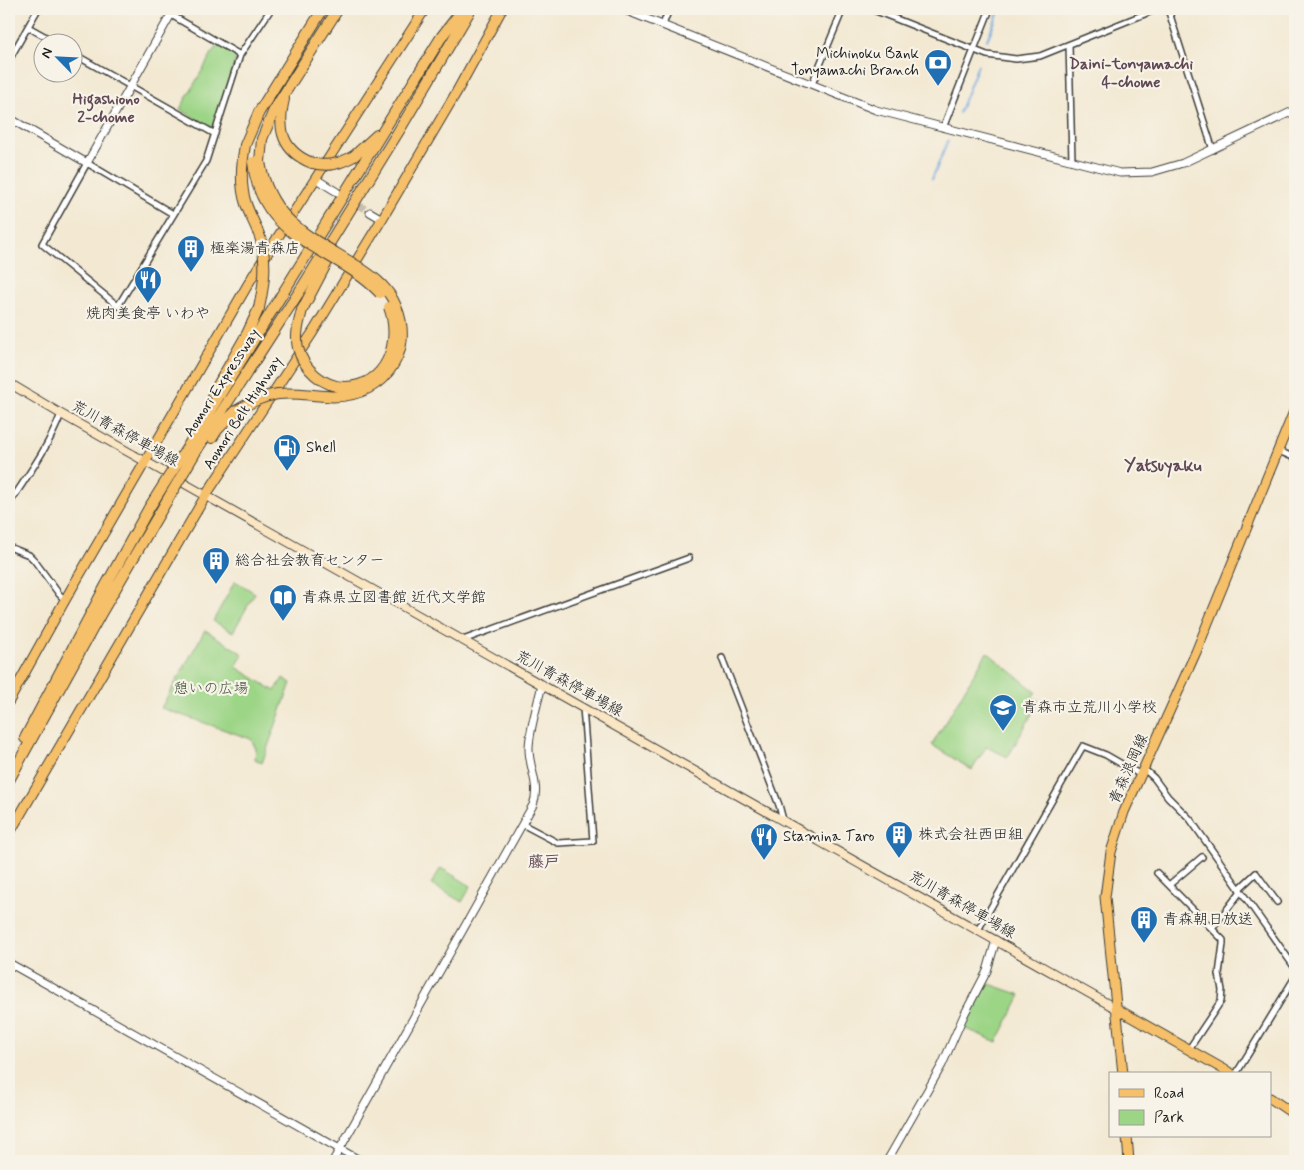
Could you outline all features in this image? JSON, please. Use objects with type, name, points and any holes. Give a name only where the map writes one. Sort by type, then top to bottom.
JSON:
[{"type":"highway","points":[[194,446],[259,308],[264,286],[265,263],[261,240],[246,203],[242,187],[245,144],[259,112],[323,9]]},
{"type":"highway","points":[[194,446],[217,430],[236,411],[256,399],[290,393],[340,396],[366,390],[377,383],[395,362],[400,351],[401,321],[398,310],[383,286],[365,271],[309,236],[279,210],[266,188],[256,162],[266,127],[274,110],[338,9]]},
{"type":"highway","name":"Aomori Expressway","points":[[9,780],[100,615],[175,486],[194,446],[442,36],[463,9]]},
{"type":"highway","name":"Aomori Expressway","points":[[9,770],[50,689],[151,504],[194,446],[303,286],[400,129],[471,9]]},
{"type":"highway","points":[[281,78],[256,134],[256,182],[262,198],[273,215],[304,241],[372,285],[388,305],[394,322],[394,340],[391,353],[385,365],[377,374],[366,381],[354,385],[344,387],[332,385],[319,379],[310,371],[298,348],[298,324],[302,310],[400,129]]},
{"type":"highway","points":[[285,93],[280,114],[281,128],[286,143],[293,153],[312,163],[332,165],[342,163],[366,147],[392,120]]},
{"type":"main road","points":[[9,701],[65,600],[254,274],[425,9]]},
{"type":"main road","name":"Aomori Belt Highway","points":[[9,834],[206,496],[313,332],[382,219],[456,93],[502,9]]},
{"type":"main road","name":"荒川青森停車場線","points":[[9,383],[1117,1009]]},
{"type":"main road","name":"青森浪岡線","points":[[1123,1072],[1106,913],[1106,882],[1110,852],[1116,832],[1196,652],[1295,410]]},
{"type":"main road","points":[[1117,1009],[1231,1072]]},
{"type":"main road","points":[[1272,1099],[1292,1113]]},
{"type":"main road","points":[[1127,1138],[1129,1161]]},
{"type":"street","points":[[9,60],[38,9]]},
{"type":"street","points":[[161,9],[172,12],[240,55]]},
{"type":"street","points":[[172,12],[42,244],[118,306],[206,161],[240,55],[271,9]]},
{"type":"street","points":[[622,9],[876,110],[1120,173],[1159,170],[1183,163],[1295,110]]},
{"type":"street","points":[[663,25],[669,9]]},
{"type":"street","points":[[812,84],[843,9]]},
{"type":"street","points":[[870,9],[974,50],[996,57],[1016,59],[1040,56],[1156,9]]},
{"type":"street","points":[[943,128],[990,9]]},
{"type":"street","points":[[1168,9],[1213,150]]},
{"type":"street","points":[[28,26],[38,32]]},
{"type":"street","points":[[1069,45],[1072,161]]},
{"type":"street","points":[[82,59],[215,134]]},
{"type":"street","points":[[9,118],[173,214]]},
{"type":"street","points":[[316,179],[337,192]]},
{"type":"street","points":[[370,212],[382,219]]},
{"type":"street","points":[[9,504],[36,463],[58,424],[61,414]]},
{"type":"street","points":[[1279,450],[1295,458]]},
{"type":"street","points":[[9,547],[29,555],[65,600]]},
{"type":"street","points":[[463,640],[689,558]]},
{"type":"street","points":[[722,658],[780,805],[783,820]]},
{"type":"street","points":[[333,1161],[536,798],[535,777],[529,749],[542,684]]},
{"type":"street","points":[[522,824],[558,843],[593,841],[582,707]]},
{"type":"street","points":[[978,930],[1083,746],[1154,778],[1168,797],[1190,819],[1295,968]]},
{"type":"street","points":[[1169,885],[1202,857]]},
{"type":"street","points":[[1158,873],[1223,940],[1224,944],[1219,974],[1222,990],[1221,1000],[1189,1048]]},
{"type":"street","points":[[1212,929],[1240,890],[1256,873],[1277,902]]},
{"type":"street","points":[[888,1161],[942,1065],[964,1015],[987,971],[996,940]]},
{"type":"street","points":[[9,963],[361,1161]]},
{"type":"street","points":[[1235,1072],[1295,978]]},
{"type":"street","points":[[1292,1113],[1295,1100]]},
{"type":"green space","points":[[220,46],[234,54],[236,58],[215,125],[209,127],[180,109],[215,48]]},
{"type":"green space","points":[[235,581],[255,593],[233,632],[213,621]]},
{"type":"green space","name":"憩いの広場","points":[[205,630],[243,654],[236,667],[275,691],[283,678],[291,683],[262,763],[255,759],[256,749],[251,739],[161,708]]},
{"type":"green space","points":[[987,652],[1036,692],[1032,697],[1039,701],[1008,757],[986,747],[972,770],[932,745]]},
{"type":"green space","points":[[441,868],[471,886],[462,902],[431,884]]},
{"type":"green space","points":[[984,982],[1021,995],[997,1042],[962,1027]]},
{"type":"waterway","points":[[987,40],[1000,9]]},
{"type":"waterway","points":[[959,113],[978,65]]},
{"type":"waterway","points":[[932,179],[948,141]]},
{"type":"tunnel","points":[[341,194],[370,212]]},
{"type":"place","name":"Michinoku Bank Tonyamachi Branch","points":[[938,87]]},
{"type":"place","name":"極楽湯青森店","points":[[191,273]]},
{"type":"place","name":"焼肉美食亭 いわや","points":[[148,304]]},
{"type":"place","name":"Shell","points":[[287,472]]},
{"type":"place","name":"総合社会教育センター","points":[[216,585]]},
{"type":"place","name":"青森県立図書館 近代文学館","points":[[283,622]]},
{"type":"place","name":"青森市立荒川小学校","points":[[1003,732]]},
{"type":"place","name":"株式会社西田組","points":[[899,859]]},
{"type":"place","name":"Stamina Taro","points":[[764,861]]},
{"type":"place","name":"青森朝日放送","points":[[1144,944]]},
{"type":"district","name":"Daini-tonyamachi 4-chome","points":[[1131,73]]},
{"type":"district","name":"Higashiono 2-chome","points":[[106,108]]},
{"type":"district","name":"Yatsuyaku","points":[[1163,466]]},
{"type":"district","name":"藤戸","points":[[544,862]]}]
